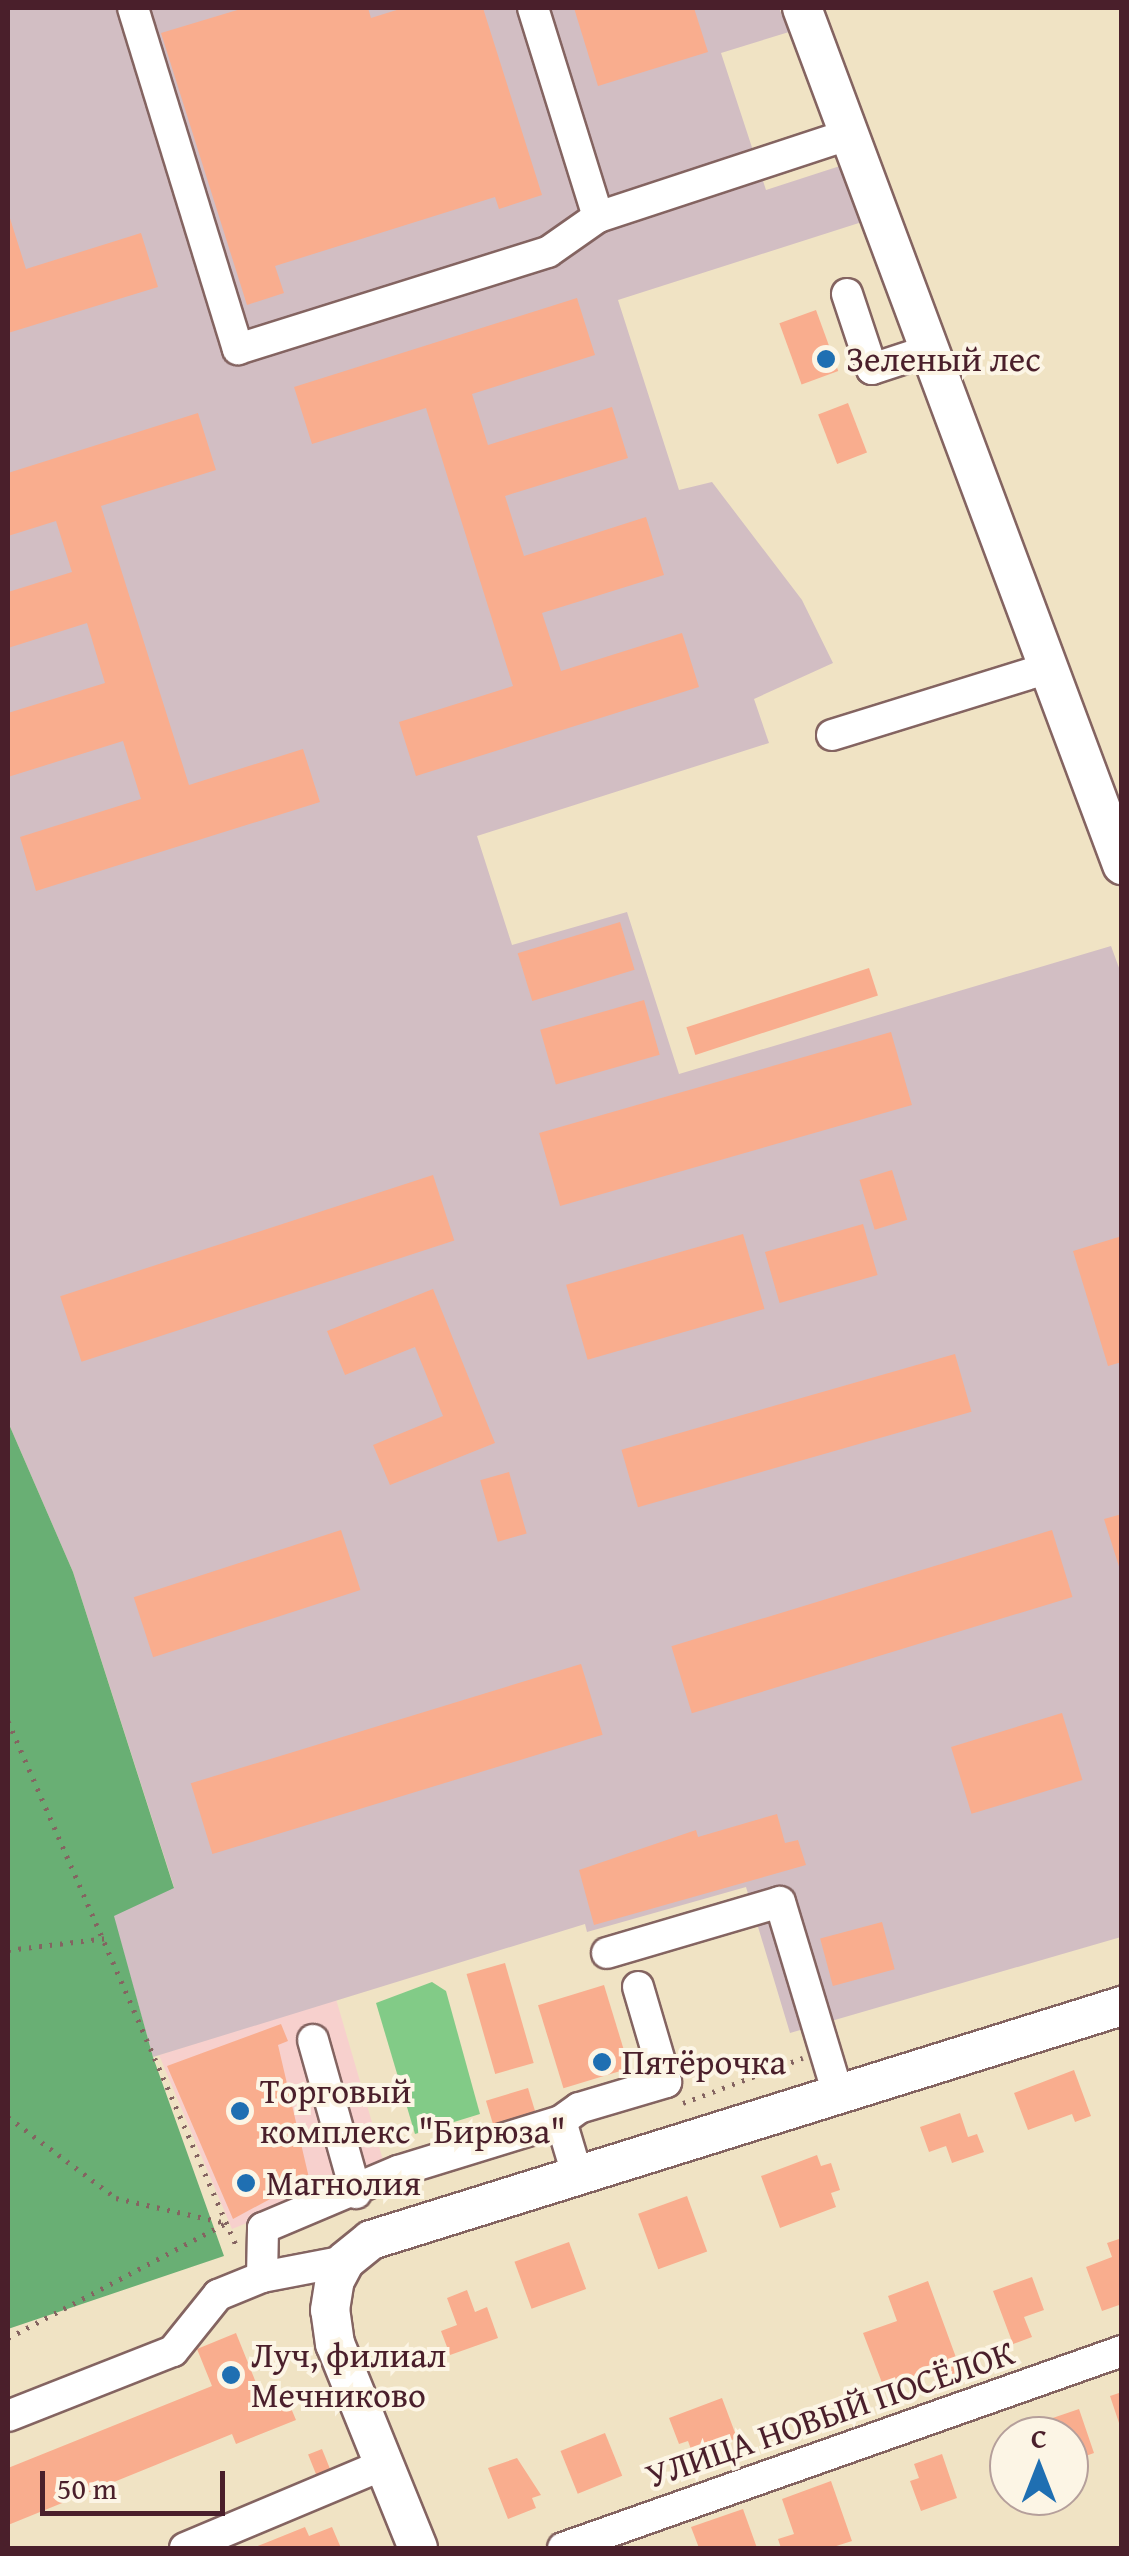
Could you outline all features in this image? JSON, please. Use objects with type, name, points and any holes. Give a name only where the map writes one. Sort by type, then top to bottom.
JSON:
[{"type":"main road","points":[[802,8],[1122,865]]},
{"type":"main road","points":[[418,2548],[335,2344],[330,2310],[346,2261],[371,2240],[409,2224],[576,2171],[1122,2006]]},
{"type":"street","points":[[133,8],[238,349],[548,252],[598,218],[850,134]]},
{"type":"street","points":[[533,8],[598,218]]},
{"type":"street","points":[[847,294],[872,369],[930,350]]},
{"type":"street","points":[[832,735],[1050,668]]},
{"type":"street","points":[[607,1953],[780,1902],[837,2091]]},
{"type":"street","points":[[262,2264],[267,2225],[356,2194],[398,2171],[561,2121],[579,2108],[666,2082],[638,1988]]},
{"type":"street","points":[[313,2040],[356,2194]]},
{"type":"street","points":[[561,2121],[576,2171]]},
{"type":"street","points":[[8,2416],[173,2351],[218,2295],[262,2264],[346,2261]]},
{"type":"street","name":"УЛИЦА НОВЫЙ ПОСЁЛОК","points":[[562,2548],[1122,2351]]},
{"type":"street","points":[[184,2548],[382,2465]]},
{"type":"path","points":[[8,1720],[107,1938],[237,2248],[262,2264]]},
{"type":"path","points":[[8,1950],[107,1938]]},
{"type":"path","points":[[671,2107],[825,2051]]},
{"type":"path","points":[[8,2117],[116,2198],[226,2223]]},
{"type":"path","points":[[8,2338],[226,2223]]},
{"type":"shaded area","points":[[8,8],[779,8],[789,32],[721,53],[766,190],[840,166],[862,222],[618,300],[679,490],[712,482],[802,600],[833,663],[754,699],[769,743],[477,836],[512,945],[627,912],[679,1074],[1111,946],[1122,976],[1121,1937],[790,2033],[746,1887],[587,1932],[585,1924],[153,2057],[113,1915],[174,1887],[73,1572],[8,1422]]},
{"type":"shaded area","points":[[336,1999],[385,2167],[232,2229],[159,2055]]},
{"type":"green space","points":[[8,1422],[73,1572],[174,1888],[114,1916],[153,2057],[224,2256],[8,2329]]},
{"type":"green space","points":[[432,1982],[446,1991],[480,2114],[415,2134],[376,2003]]},
{"type":"building","points":[[244,8],[368,8],[371,18],[403,8],[483,8],[542,195],[499,209],[495,197],[275,266],[284,293],[247,305],[161,33]]},
{"type":"building","points":[[574,8],[694,8],[708,52],[598,86]]},
{"type":"building","points":[[8,212],[26,269],[141,233],[158,287],[8,333]]},
{"type":"building","points":[[577,298],[595,355],[472,394],[488,445],[612,407],[628,458],[505,496],[524,556],[646,517],[664,575],[542,613],[561,671],[682,633],[699,687],[416,776],[399,722],[513,686],[426,408],[312,444],[294,387]]},
{"type":"building","points":[[816,310],[838,371],[802,384],[779,323]]},
{"type":"building","points":[[848,403],[867,452],[837,464],[818,414]]},
{"type":"building","points":[[198,413],[216,470],[101,506],[189,785],[303,749],[320,802],[36,891],[20,837],[141,799],[123,741],[8,777],[8,713],[105,683],[87,623],[8,648],[8,592],[72,572],[56,521],[8,536],[8,473]]},
{"type":"building","points":[[620,922],[635,970],[532,1001],[518,953]]},
{"type":"building","points":[[869,968],[878,996],[695,1055],[686,1027]]},
{"type":"building","points":[[644,1000],[660,1055],[556,1085],[540,1030]]},
{"type":"building","points":[[891,1032],[912,1105],[560,1206],[539,1133]]},
{"type":"building","points":[[892,1170],[907,1220],[875,1230],[859,1180]]},
{"type":"building","points":[[433,1175],[454,1241],[82,1362],[60,1296]]},
{"type":"building","points":[[863,1224],[878,1275],[780,1303],[765,1252]]},
{"type":"building","points":[[743,1234],[764,1309],[588,1360],[566,1285]]},
{"type":"building","points":[[1122,1236],[1122,1362],[1108,1366],[1073,1251]]},
{"type":"building","points":[[433,1289],[495,1443],[390,1485],[373,1445],[443,1416],[415,1347],[345,1375],[327,1331]]},
{"type":"building","points":[[955,1354],[972,1412],[638,1507],[621,1450]]},
{"type":"building","points":[[509,1472],[527,1534],[498,1542],[480,1480]]},
{"type":"building","points":[[1122,1514],[1122,1573],[1121,1573],[1104,1519]]},
{"type":"building","points":[[341,1530],[360,1590],[153,1657],[134,1597]]},
{"type":"building","points":[[1052,1530],[1072,1597],[692,1713],[671,1646]]},
{"type":"building","points":[[581,1664],[603,1735],[212,1854],[191,1783]]},
{"type":"building","points":[[1062,1713],[1082,1780],[972,1814],[951,1747]]},
{"type":"building","points":[[777,1814],[785,1843],[798,1840],[806,1865],[594,1925],[579,1870],[696,1830],[698,1837]]},
{"type":"building","points":[[882,1922],[895,1969],[833,1986],[820,1939]]},
{"type":"building","points":[[505,1963],[534,2063],[495,2074],[467,1974]]},
{"type":"building","points":[[604,1985],[629,2068],[563,2088],[538,2005]]},
{"type":"building","name":"Торговый комплекс \"Бирюза\"","points":[[281,2024],[288,2041],[278,2045],[309,2178],[233,2219],[167,2066]]},
{"type":"building","points":[[1074,2070],[1091,2116],[1075,2122],[1072,2114],[1028,2130],[1014,2093]]},
{"type":"building","points":[[528,2088],[536,2114],[494,2127],[486,2101]]},
{"type":"building","points":[[960,2113],[968,2137],[977,2134],[984,2152],[952,2163],[946,2146],[929,2152],[920,2127]]},
{"type":"building","points":[[817,2155],[821,2166],[831,2163],[840,2190],[831,2193],[836,2207],[780,2228],[761,2176]]},
{"type":"building","points":[[687,2196],[707,2251],[658,2269],[638,2214]]},
{"type":"building","points":[[1122,2238],[1122,2304],[1102,2311],[1086,2267],[1112,2257],[1107,2243]]},
{"type":"building","points":[[569,2242],[586,2289],[532,2309],[514,2262]]},
{"type":"building","points":[[1032,2277],[1044,2310],[1024,2317],[1032,2337],[1013,2344],[993,2291]]},
{"type":"building","points":[[928,2281],[965,2382],[939,2392],[931,2370],[884,2388],[863,2333],[897,2321],[888,2296]]},
{"type":"building","points":[[467,2290],[475,2312],[487,2307],[498,2338],[450,2355],[441,2331],[457,2325],[447,2298]]},
{"type":"building","points":[[236,2333],[267,2410],[288,2401],[296,2420],[236,2444],[232,2434],[8,2525],[8,2468],[212,2386],[197,2349]]},
{"type":"building","points":[[1122,2392],[1122,2429],[1121,2429],[1110,2396]]},
{"type":"building","points":[[722,2398],[737,2438],[693,2455],[688,2441],[679,2444],[669,2418]]},
{"type":"building","points":[[1079,2409],[1081,2416],[1058,2416]]},
{"type":"building","points":[[605,2433],[622,2476],[578,2494],[560,2451]]},
{"type":"building","points":[[322,2449],[331,2471],[317,2477],[308,2455]]},
{"type":"building","points":[[942,2454],[957,2498],[921,2511],[910,2481],[919,2478],[914,2464]]},
{"type":"building","points":[[517,2458],[541,2495],[532,2498],[536,2508],[508,2519],[488,2468]]},
{"type":"building","points":[[831,2481],[852,2541],[830,2548],[781,2548],[778,2539],[794,2534],[782,2499]]},
{"type":"building","points":[[743,2509],[757,2548],[699,2548],[691,2527]]},
{"type":"building","points":[[305,2527],[309,2536],[332,2527],[341,2548],[253,2548]]},
{"type":"place","name":"Зеленый лес","points":[[826,359]]},
{"type":"place","name":"Пятёрочка","points":[[602,2062]]},
{"type":"place","name":"Торговый комплекс \"Бирюза\"","points":[[240,2111]]},
{"type":"place","name":"Магнолия","points":[[246,2183]]},
{"type":"place","name":"Луч, филиал Мечниково","points":[[231,2375]]}]
